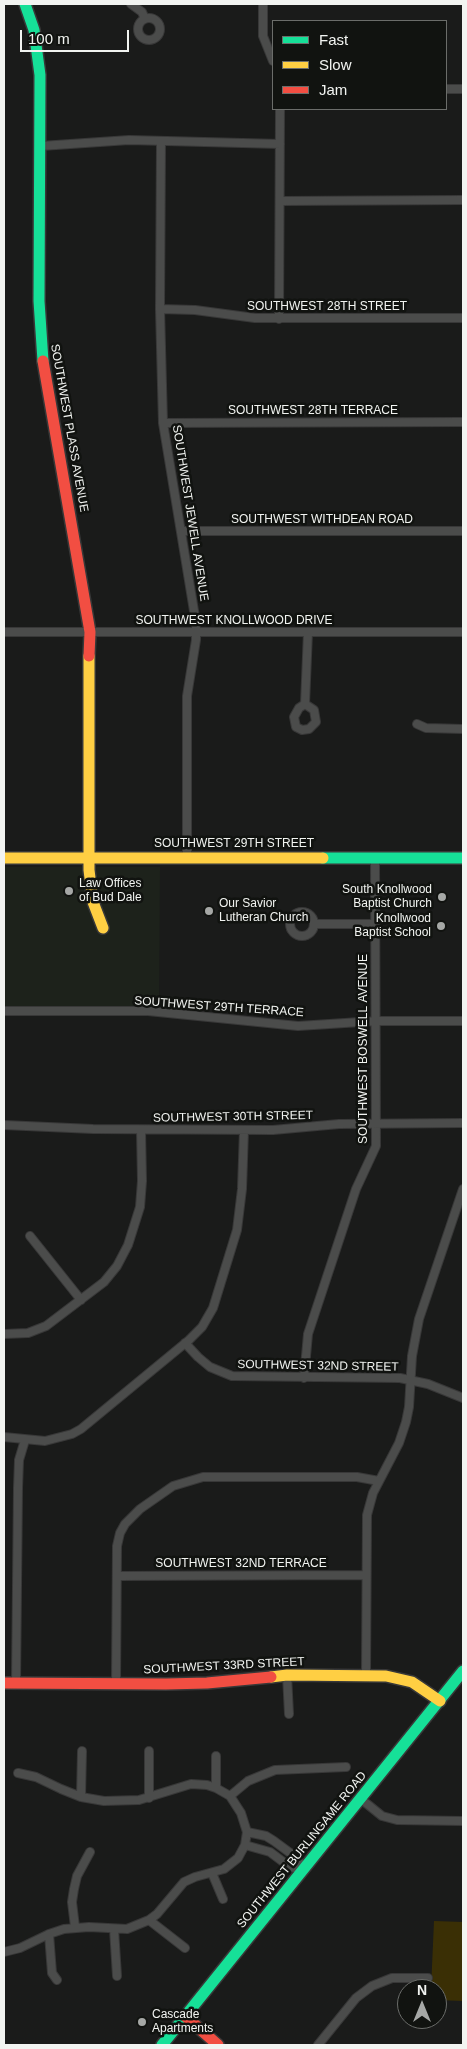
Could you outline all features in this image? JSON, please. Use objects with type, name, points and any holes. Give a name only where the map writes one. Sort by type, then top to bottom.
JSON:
[{"type":"street","name":"SOUTHWEST PLASS AVENUE","points":[[25,4],[34,30],[39,64],[41,146],[39,300],[41,347],[90,632],[88,858],[91,895],[103,928]]},
{"type":"street","points":[[131,4],[142,12],[145,19]]},
{"type":"street","points":[[263,4],[263,36],[272,59]]},
{"type":"street","points":[[447,89],[463,89]]},
{"type":"street","points":[[279,319],[280,110]]},
{"type":"street","points":[[41,146],[129,140],[280,144]]},
{"type":"street","name":"SOUTHWEST JEWELL AVENUE","points":[[161,141],[160,309],[164,423],[196,632],[187,696],[187,858]]},
{"type":"street","points":[[280,201],[463,200]]},
{"type":"street","name":"SOUTHWEST 28TH STREET","points":[[160,309],[195,310],[238,317],[279,319],[463,318]]},
{"type":"street","name":"SOUTHWEST 28TH TERRACE","points":[[164,423],[463,422]]},
{"type":"street","name":"SOUTHWEST WITHDEAN ROAD","points":[[180,531],[463,531]]},
{"type":"street","name":"SOUTHWEST KNOLLWOOD DRIVE","points":[[4,632],[463,632]]},
{"type":"street","points":[[306,704],[308,632]]},
{"type":"street","points":[[417,724],[426,728],[463,729]]},
{"type":"street","name":"SOUTHWEST 29TH STREET","points":[[4,858],[463,858]]},
{"type":"street","name":"SOUTHWEST BOSWELL AVENUE","points":[[304,1378],[308,1334],[356,1189],[374,1151],[376,1124],[375,858]]},
{"type":"street","points":[[314,924],[375,924]]},
{"type":"street","name":"SOUTHWEST 29TH TERRACE","points":[[4,1011],[148,1011],[298,1026],[376,1021],[463,1021]]},
{"type":"street","name":"SOUTHWEST 30TH STREET","points":[[4,1125],[141,1130],[289,1130],[339,1124],[463,1123]]},
{"type":"street","points":[[4,1334],[21,1334],[40,1329],[57,1320],[112,1273],[122,1260],[138,1217],[142,1189],[141,1130]]},
{"type":"street","points":[[4,1437],[25,1440],[52,1440],[66,1437],[81,1429],[196,1334],[208,1319],[235,1237],[242,1189],[244,1130]]},
{"type":"street","points":[[366,1675],[367,1515],[370,1502],[399,1443],[406,1422],[412,1356],[419,1319],[463,1189]]},
{"type":"street","points":[[30,1236],[82,1300]]},
{"type":"street","name":"SOUTHWEST 32ND STREET","points":[[185,1343],[210,1367],[232,1376],[390,1378],[410,1380],[463,1398]]},
{"type":"street","points":[[16,1683],[19,1460],[25,1440]]},
{"type":"street","points":[[116,1684],[117,1546],[120,1533],[131,1516],[154,1498],[180,1483],[203,1478],[357,1478],[379,1481]]},
{"type":"street","name":"SOUTHWEST 32ND TERRACE","points":[[117,1576],[366,1575]]},
{"type":"street","name":"SOUTHWEST BURLINGAME ROAD","points":[[162,2045],[463,1671]]},
{"type":"street","points":[[287,1675],[289,1714]]},
{"type":"street","name":"SOUTHWEST 33RD STREET","points":[[4,1684],[207,1683],[287,1675],[366,1675],[406,1679],[440,1700]]},
{"type":"street","points":[[81,1797],[82,1751]]},
{"type":"street","points":[[149,1751],[149,1798]]},
{"type":"street","points":[[216,1756],[216,1788]]},
{"type":"street","points":[[230,1796],[248,1781],[275,1770],[346,1767]]},
{"type":"street","points":[[4,1952],[20,1948],[49,1934],[75,1927],[114,1929],[138,1926],[158,1914],[184,1882],[194,1877],[224,1869],[233,1863],[245,1845],[247,1832],[241,1812],[230,1796],[206,1785],[192,1784],[149,1798],[121,1802],[104,1801],[81,1797],[36,1776],[18,1773]]},
{"type":"street","points":[[361,1799],[382,1816],[397,1820],[463,1820]]},
{"type":"street","points":[[247,1832],[266,1836],[274,1841],[297,1858],[304,1870]]},
{"type":"street","points":[[245,1845],[270,1852],[290,1867],[304,1870]]},
{"type":"street","points":[[75,1927],[72,1902],[74,1888],[77,1876],[90,1852]]},
{"type":"street","points":[[212,1873],[223,1899]]},
{"type":"street","points":[[149,1920],[185,1948]]},
{"type":"street","points":[[114,1929],[117,1976]]},
{"type":"street","points":[[49,1934],[52,1973],[57,1980]]},
{"type":"street","points":[[318,2045],[356,1998],[372,1986],[392,1978],[428,1978]]},
{"type":"street","points":[[185,2016],[218,2045]]},
{"type":"shaded area","points":[[4,867],[160,867],[159,1007],[4,1006]]},
{"type":"shaded area","points":[[434,1921],[463,1922],[463,2001],[447,2000],[447,1979],[431,1979]]},
{"type":"traffic: fast","points":[[25,4],[34,30],[40,75],[39,301],[43,361]]},
{"type":"traffic: fast","points":[[323,858],[463,858]]},
{"type":"traffic: fast","points":[[162,2045],[463,1671]]},
{"type":"traffic: slow","points":[[89,656],[89,870],[93,902],[103,928]]},
{"type":"traffic: slow","points":[[4,858],[323,858]]},
{"type":"traffic: slow","points":[[271,1677],[287,1675],[386,1676],[412,1682],[440,1701]]},
{"type":"traffic: jam","points":[[43,361],[90,632],[89,656]]},
{"type":"traffic: jam","points":[[4,1683],[166,1684],[207,1683],[271,1677]]},
{"type":"traffic: jam","points":[[185,2016],[218,2045]]},
{"type":"place","name":"Law Offices of Bud Dale","points":[[69,891]]},
{"type":"place","name":"South Knollwood Baptist Church","points":[[442,897]]},
{"type":"place","name":"Our Savior Lutheran Church","points":[[209,911]]},
{"type":"place","name":"Knollwood Baptist School","points":[[441,926]]},
{"type":"place","name":"Cascade Apartments","points":[[142,2022]]}]
